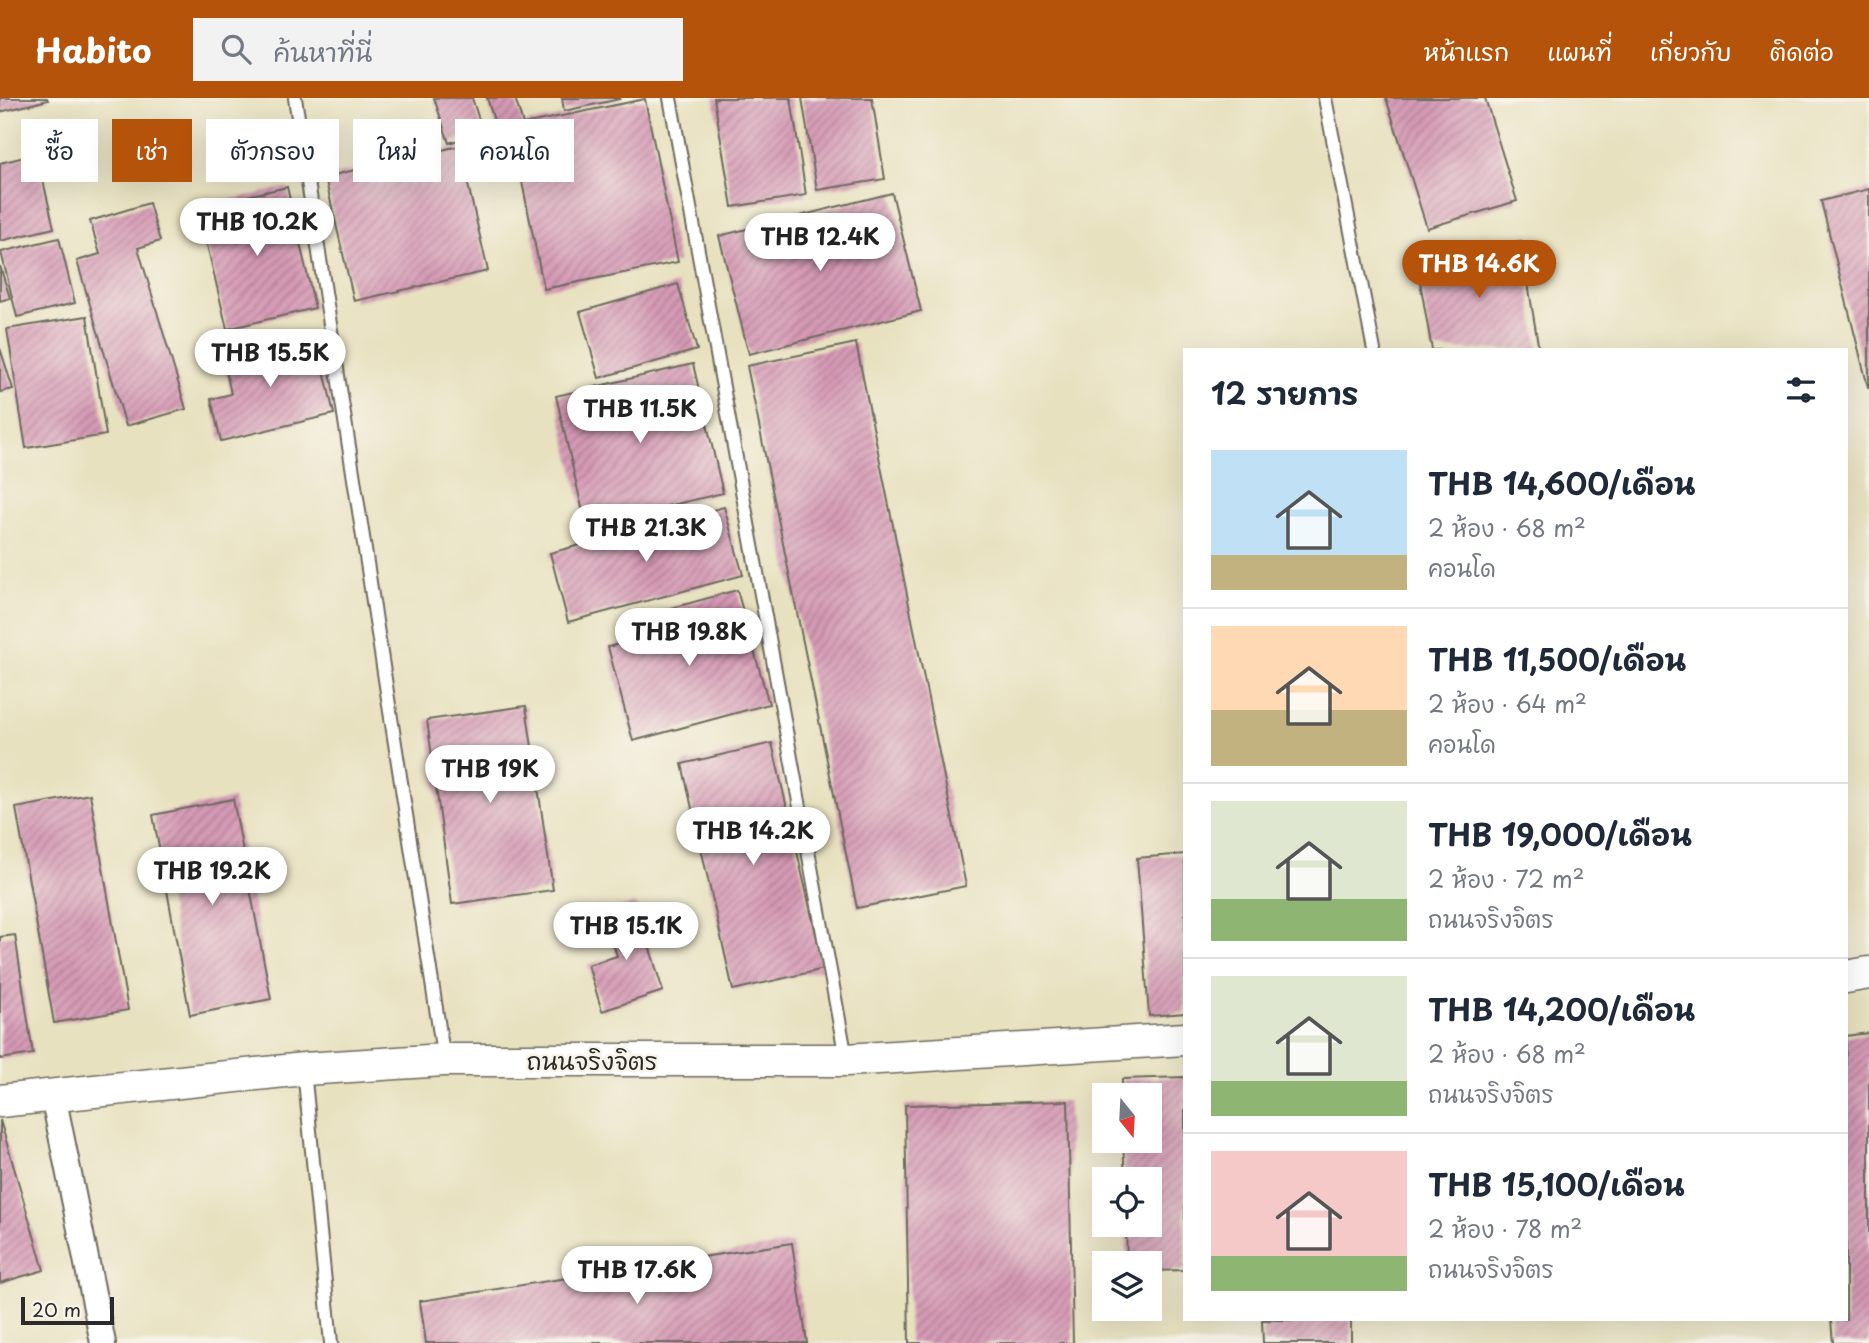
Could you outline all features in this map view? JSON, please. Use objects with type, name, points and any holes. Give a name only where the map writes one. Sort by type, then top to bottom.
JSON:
[{"type":"street","points":[[1848,976],[1869,973]]},
{"type":"street","name":"ถนนจริงจิตร","points":[[0,1101],[304,1069],[444,1060],[846,1060],[1183,1039]]},
{"type":"street","points":[[53,1095],[103,1343]]},
{"type":"lane","points":[[295,98],[444,1060]]},
{"type":"lane","points":[[670,98],[846,1060]]},
{"type":"lane","points":[[1325,98],[1374,348]]},
{"type":"lane","points":[[304,1069],[331,1343]]},
{"type":"building","points":[[0,98],[47,98],[48,100],[0,112]]},
{"type":"building","points":[[434,98],[472,98],[479,119],[455,119],[455,141],[449,143]]},
{"type":"building","points":[[487,98],[515,98],[521,119],[493,119]]},
{"type":"building","points":[[562,98],[620,98],[620,99],[564,111]]},
{"type":"building","points":[[714,98],[791,98],[806,195],[732,207]]},
{"type":"building","points":[[802,98],[872,98],[885,179],[817,190]]},
{"type":"building","points":[[1386,98],[1485,98],[1517,201],[1427,228]]},
{"type":"building","points":[[645,99],[678,262],[544,289],[522,182],[574,182],[574,119],[547,119]]},
{"type":"building","points":[[455,147],[455,182],[467,182],[488,271],[354,301],[326,182],[339,182],[339,174],[353,171],[353,182],[441,182],[441,150]]},
{"type":"building","points":[[21,158],[21,182],[43,182],[54,228],[0,241],[0,163]]},
{"type":"building","points":[[287,187],[315,308],[227,329],[198,207]]},
{"type":"building","points":[[1869,189],[1869,387],[1868,387],[1821,201]]},
{"type":"building","points":[[892,193],[921,311],[749,354],[719,236]]},
{"type":"building","points":[[149,203],[160,241],[138,248],[186,409],[126,426],[77,261],[100,254],[90,221]]},
{"type":"building","points":[[59,238],[75,303],[17,317],[1,252]]},
{"type":"building","points":[[1521,241],[1539,348],[1432,348],[1416,259]]},
{"type":"building","points":[[0,266],[10,298],[0,301]]},
{"type":"building","points":[[678,284],[697,350],[599,378],[580,312]]},
{"type":"building","points":[[87,316],[106,435],[26,448],[7,329]]},
{"type":"building","points":[[293,335],[299,363],[321,357],[334,414],[221,441],[211,399],[231,394],[222,352]]},
{"type":"building","points":[[856,343],[966,886],[857,908],[747,366]]},
{"type":"building","points":[[0,348],[13,389],[0,392]]},
{"type":"building","points":[[693,364],[723,493],[586,525],[556,396]]},
{"type":"building","points":[[724,507],[743,575],[568,622],[550,553]]},
{"type":"building","points":[[737,590],[769,704],[633,741],[608,647],[653,635],[647,615]]},
{"type":"building","points":[[526,706],[553,890],[452,904],[427,720]]},
{"type":"building","points":[[772,743],[824,969],[733,990],[682,764]]},
{"type":"building","points":[[90,794],[128,1010],[54,1023],[16,808]]},
{"type":"building","points":[[233,799],[271,999],[190,1015],[153,815]]},
{"type":"building","points":[[1183,854],[1183,1013],[1149,1016],[1137,858]]},
{"type":"building","points":[[636,903],[663,991],[602,1011],[588,965],[617,956],[603,913]]},
{"type":"building","points":[[15,935],[33,1054],[0,1059],[0,937]]},
{"type":"building","points":[[1869,1033],[1869,1343],[1833,1343],[1831,1321],[1848,1321],[1848,1036]]},
{"type":"building","points":[[1183,1077],[1183,1270],[1162,1271],[1162,1251],[1127,1251],[1126,1237],[1162,1237],[1162,1167],[1124,1167],[1124,1153],[1162,1153],[1162,1083],[1122,1083],[1122,1079]]},
{"type":"building","points":[[1068,1101],[1073,1343],[909,1343],[905,1105]]},
{"type":"building","points":[[0,1120],[44,1270],[0,1283]]},
{"type":"building","points":[[792,1243],[807,1343],[426,1343],[420,1301]]},
{"type":"building","points":[[1262,1321],[1351,1321],[1351,1343],[1263,1343]]}]
